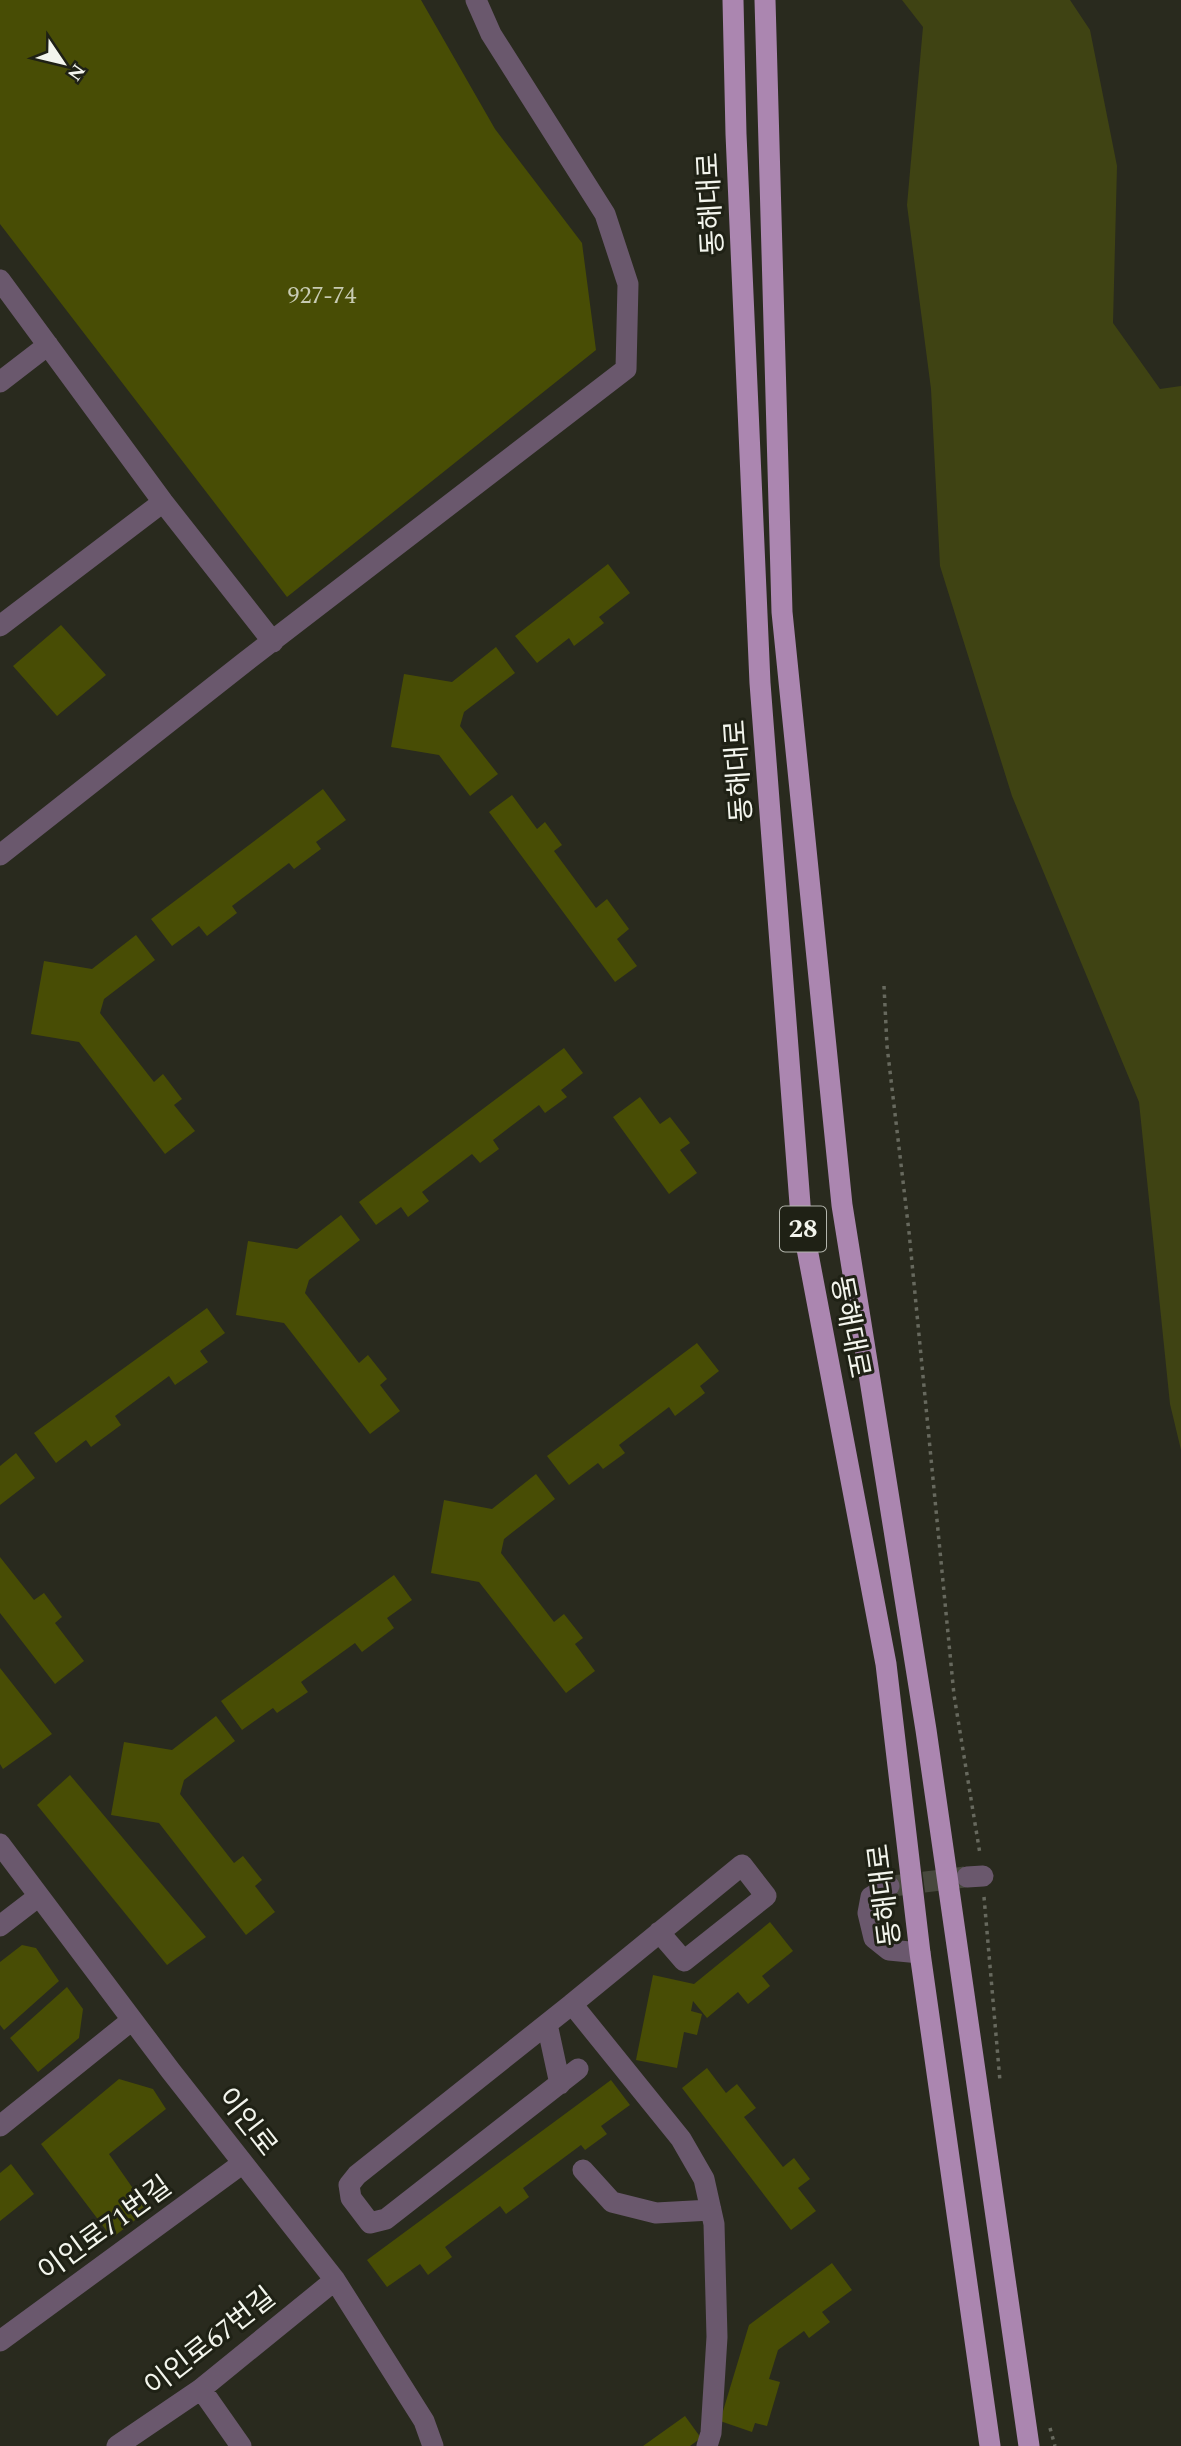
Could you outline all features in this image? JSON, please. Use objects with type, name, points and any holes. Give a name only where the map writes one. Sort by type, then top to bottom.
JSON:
[{"type":"main road","name":"동해대로","points":[[733,0],[736,134],[760,683],[801,1217],[886,1664],[920,1954],[990,2446]]},
{"type":"main road","points":[[765,0],[782,612],[842,1205],[926,1730],[1029,2446]]},
{"type":"street","points":[[0,855],[626,369],[628,285],[605,214],[491,34],[476,0]]},
{"type":"street","points":[[0,280],[163,502],[273,642]]},
{"type":"street","points":[[0,382],[48,345]]},
{"type":"street","points":[[0,626],[163,502]]},
{"type":"street","name":"이인로","points":[[0,1844],[132,2020],[335,2280],[424,2421],[433,2446]]},
{"type":"street","points":[[578,2069],[386,2219],[370,2223],[351,2198],[349,2185],[357,2175],[742,1865],[766,1896],[684,1961],[659,1932]]},
{"type":"street","points":[[889,1886],[871,1897],[868,1913],[874,1938],[888,1950],[920,1954]]},
{"type":"street","points":[[0,1926],[39,1896]]},
{"type":"street","points":[[572,2004],[681,2139],[704,2179],[714,2224],[716,2337],[711,2433],[707,2446]]},
{"type":"street","points":[[0,2126],[132,2020]]},
{"type":"street","points":[[547,2024],[560,2084]]},
{"type":"street","name":"이인로71번길","points":[[0,2341],[243,2163]]},
{"type":"street","points":[[583,2170],[612,2202],[656,2213],[711,2210]]},
{"type":"street","name":"이인로67번길","points":[[117,2446],[201,2389],[335,2280]]},
{"type":"street","points":[[201,2389],[241,2446]]},
{"type":"path","points":[[884,986],[887,1046],[909,1232],[954,1695],[975,1876],[986,1933],[1001,2085]]},
{"type":"path","points":[[1048,2415],[1055,2446]]},
{"type":"green space","points":[[902,0],[1070,0],[1090,30],[1117,166],[1113,323],[1160,389],[1181,386],[1181,1450],[1170,1404],[1139,1102],[1012,796],[940,566],[931,389],[907,205],[923,27]]},
{"type":"building","points":[[0,0],[421,0],[495,129],[582,243],[596,350],[287,597],[0,224]]},
{"type":"building","points":[[608,564],[630,593],[599,617],[604,623],[574,646],[569,638],[537,663],[515,636]]},
{"type":"building","points":[[61,625],[106,675],[57,716],[13,666]]},
{"type":"building","points":[[496,647],[515,673],[464,712],[460,726],[498,774],[470,796],[439,755],[391,747],[404,674],[452,682]]},
{"type":"building","points":[[323,789],[346,820],[316,842],[321,849],[294,869],[289,863],[232,906],[237,913],[207,936],[199,926],[172,946],[151,919]]},
{"type":"building","points":[[512,795],[537,829],[545,822],[562,845],[554,851],[596,908],[607,899],[629,929],[617,939],[637,966],[615,982],[489,812]]},
{"type":"building","points":[[136,935],[155,960],[104,999],[100,1013],[154,1082],[163,1074],[182,1099],[174,1105],[195,1131],[165,1154],[79,1042],[31,1034],[44,961],[92,969]]},
{"type":"building","points":[[564,1048],[583,1073],[561,1090],[567,1097],[545,1113],[539,1105],[493,1140],[499,1149],[480,1163],[472,1154],[422,1192],[429,1201],[408,1217],[401,1207],[376,1225],[359,1202]]},
{"type":"building","points":[[640,1097],[660,1124],[670,1117],[690,1143],[680,1150],[697,1173],[669,1194],[613,1117]]},
{"type":"building","points":[[341,1215],[360,1240],[309,1280],[305,1293],[359,1363],[368,1355],[387,1379],[380,1385],[400,1411],[370,1434],[284,1323],[236,1315],[248,1241],[297,1249]]},
{"type":"building","points":[[207,1308],[225,1333],[200,1351],[208,1362],[175,1385],[169,1376],[115,1416],[121,1425],[91,1447],[86,1440],[56,1463],[34,1433]]},
{"type":"building","points":[[697,1343],[719,1371],[700,1386],[705,1393],[675,1416],[669,1407],[619,1445],[625,1453],[603,1469],[598,1463],[569,1485],[547,1456]]},
{"type":"building","points":[[16,1453],[35,1478],[0,1505],[0,1466]]},
{"type":"building","points":[[536,1474],[555,1499],[504,1539],[501,1553],[554,1622],[564,1614],[583,1638],[575,1644],[595,1671],[566,1693],[479,1582],[431,1573],[444,1500],[492,1509]]},
{"type":"building","points":[[0,1557],[34,1600],[44,1593],[62,1617],[55,1623],[84,1661],[55,1684],[0,1613]]},
{"type":"building","points":[[394,1575],[412,1600],[387,1618],[394,1628],[362,1652],[355,1643],[301,1682],[308,1692],[277,1713],[273,1708],[242,1730],[221,1701]]},
{"type":"building","points":[[0,1668],[52,1734],[3,1769],[0,1764]]},
{"type":"building","points":[[216,1716],[235,1741],[184,1780],[180,1794],[234,1863],[243,1856],[262,1880],[255,1886],[275,1912],[246,1935],[159,1823],[111,1815],[124,1742],[172,1750]]},
{"type":"building","points":[[70,1775],[206,1937],[167,1965],[37,1805]]},
{"type":"building","points":[[770,1922],[793,1951],[762,1976],[770,1986],[748,2004],[738,1992],[707,2018],[693,2001],[691,2011],[702,2014],[697,2035],[684,2032],[677,2068],[636,2060],[653,1975],[694,1984]]},
{"type":"building","points":[[22,1945],[36,1948],[59,1981],[4,2030],[0,2025],[0,1962]]},
{"type":"building","points":[[67,1987],[83,2009],[79,2038],[38,2072],[10,2038]]},
{"type":"building","points":[[707,2068],[726,2093],[737,2084],[756,2108],[744,2117],[783,2167],[794,2158],[810,2179],[798,2188],[816,2211],[791,2230],[682,2088]]},
{"type":"building","points":[[119,2079],[153,2089],[166,2109],[109,2154],[148,2210],[112,2238],[41,2144]]},
{"type":"building","points":[[611,2080],[630,2105],[601,2126],[607,2134],[585,2150],[581,2145],[523,2188],[529,2197],[506,2214],[500,2206],[445,2247],[452,2257],[428,2275],[420,2264],[387,2287],[367,2260]]},
{"type":"building","points":[[11,2164],[34,2194],[0,2221],[0,2173]]},
{"type":"building","points":[[832,2263],[852,2290],[822,2312],[830,2322],[809,2338],[804,2331],[778,2350],[769,2379],[780,2382],[767,2426],[755,2423],[752,2432],[720,2421],[749,2325]]},
{"type":"building","points":[[685,2416],[701,2438],[690,2446],[643,2446]]},
{"type":"tunnel","points":[[893,1886],[965,1877]]}]
